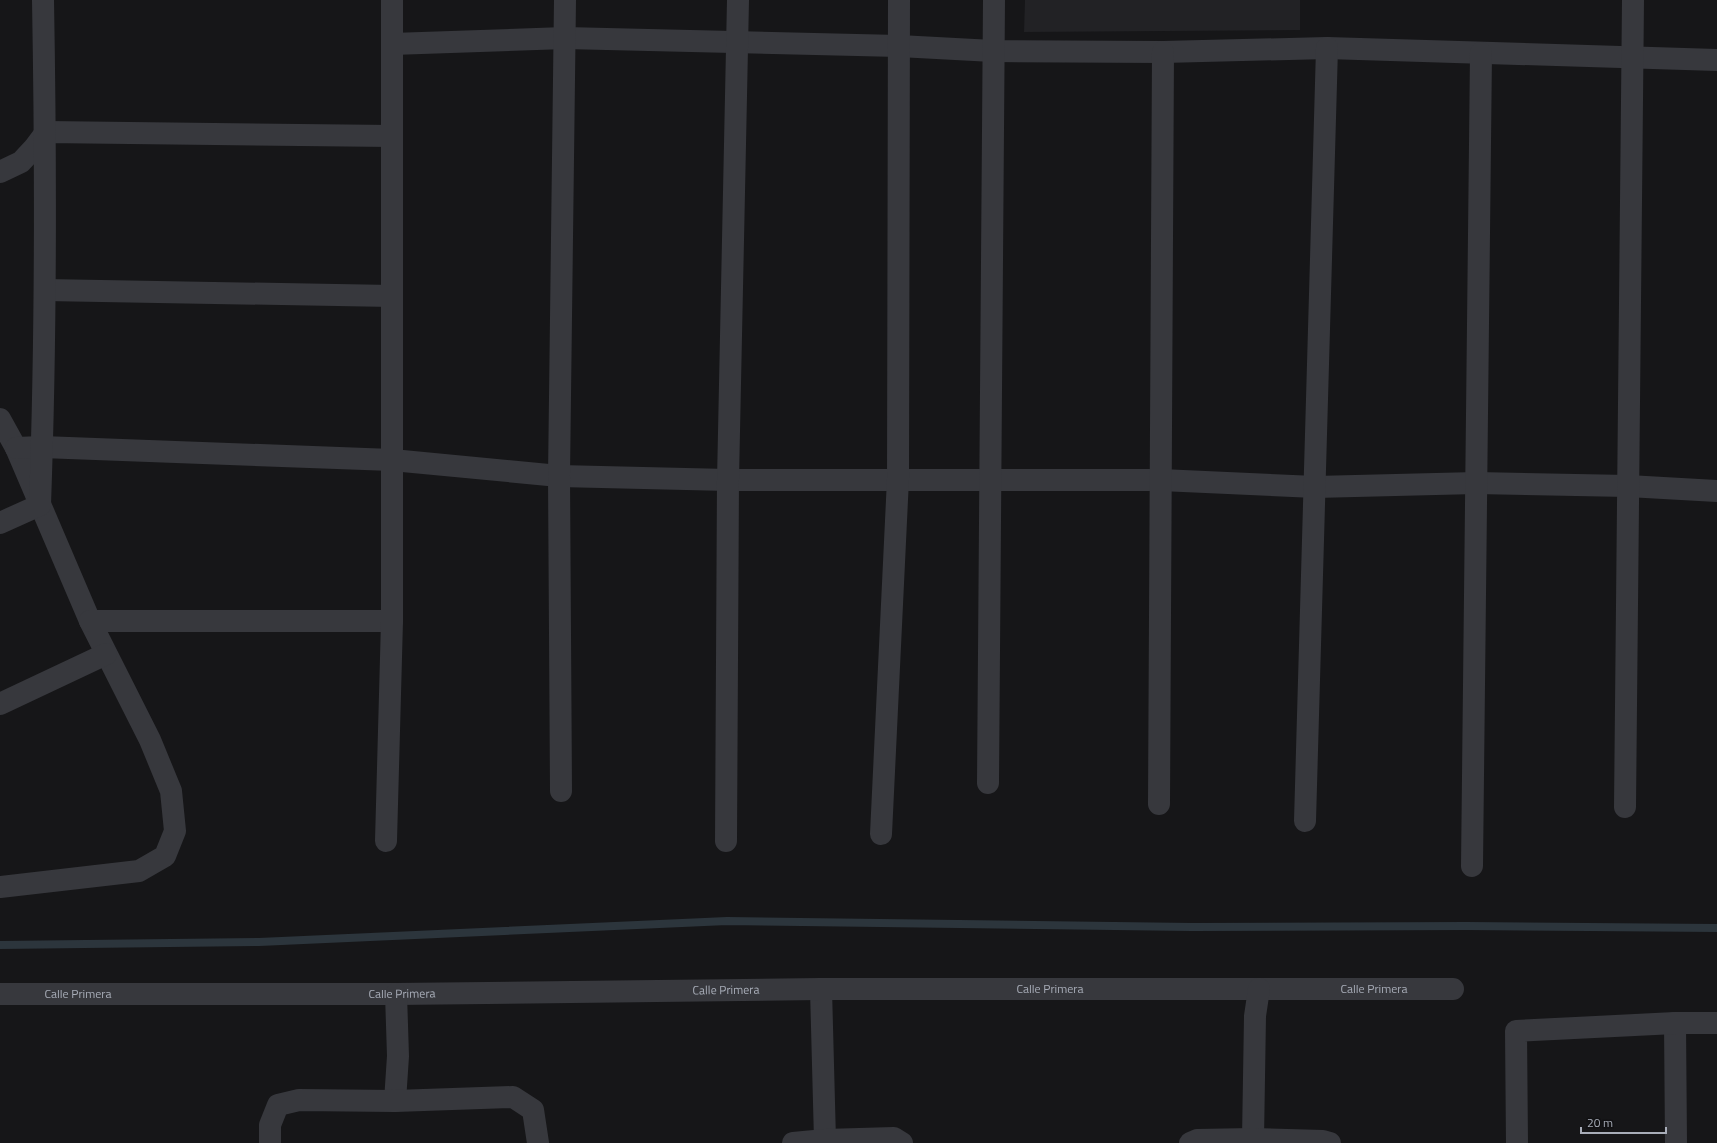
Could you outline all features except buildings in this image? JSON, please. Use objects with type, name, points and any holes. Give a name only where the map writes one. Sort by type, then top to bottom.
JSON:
[{"type":"street","points":[[40,505],[45,290],[46,132],[44,0]]},
{"type":"street","points":[[386,841],[392,621],[392,0]]},
{"type":"street","points":[[561,791],[559,476],[565,0]]},
{"type":"street","points":[[726,841],[728,480],[738,0]]},
{"type":"street","points":[[881,834],[898,479],[899,0]]},
{"type":"street","points":[[988,784],[994,0]]},
{"type":"street","points":[[1626,807],[1633,0]]},
{"type":"street","points":[[392,44],[565,38],[898,46],[994,51],[1163,52],[1327,48],[1633,59],[1717,60]]},
{"type":"street","points":[[1305,821],[1327,48]]},
{"type":"street","points":[[1159,804],[1163,52]]},
{"type":"street","points":[[1472,866],[1481,54]]},
{"type":"street","points":[[46,132],[392,136]]},
{"type":"street","points":[[0,172],[21,162],[46,132]]},
{"type":"street","points":[[45,290],[392,296]]},
{"type":"street","points":[[0,418],[16,448],[90,621],[150,740],[171,791],[175,831],[165,856],[139,871],[0,887]]},
{"type":"street","points":[[16,448],[42,447],[392,460],[559,476],[728,480],[1161,480],[1315,486],[1476,483],[1628,486],[1717,491]]},
{"type":"street","points":[[0,523],[40,505]]},
{"type":"street","points":[[90,621],[392,621]]},
{"type":"street","points":[[0,704],[106,654]]},
{"type":"street","points":[[821,989],[825,1140]]},
{"type":"street","name":"Calle Primera","points":[[0,994],[396,994],[821,989],[1453,989]]},
{"type":"street","points":[[1254,1139],[1255,1016],[1259,989]]},
{"type":"street","points":[[395,1101],[398,1056],[396,994]]},
{"type":"street","points":[[1517,1143],[1516,1031],[1717,1022]]},
{"type":"street","points":[[1675,1023],[1676,1143]]},
{"type":"street","points":[[270,1143],[270,1125],[278,1105],[299,1100],[395,1101],[513,1097],[533,1110],[538,1143]]},
{"type":"street","points":[[793,1143],[825,1140],[894,1138],[902,1143]]},
{"type":"street","points":[[1190,1143],[1197,1140],[1254,1139],[1323,1141],[1330,1143]]},
{"type":"shaded area","points":[[1025,0],[1300,0],[1300,30],[1024,32]]},
{"type":"waterway","points":[[0,945],[259,942],[727,921],[1192,927],[1466,926],[1717,928]]}]
